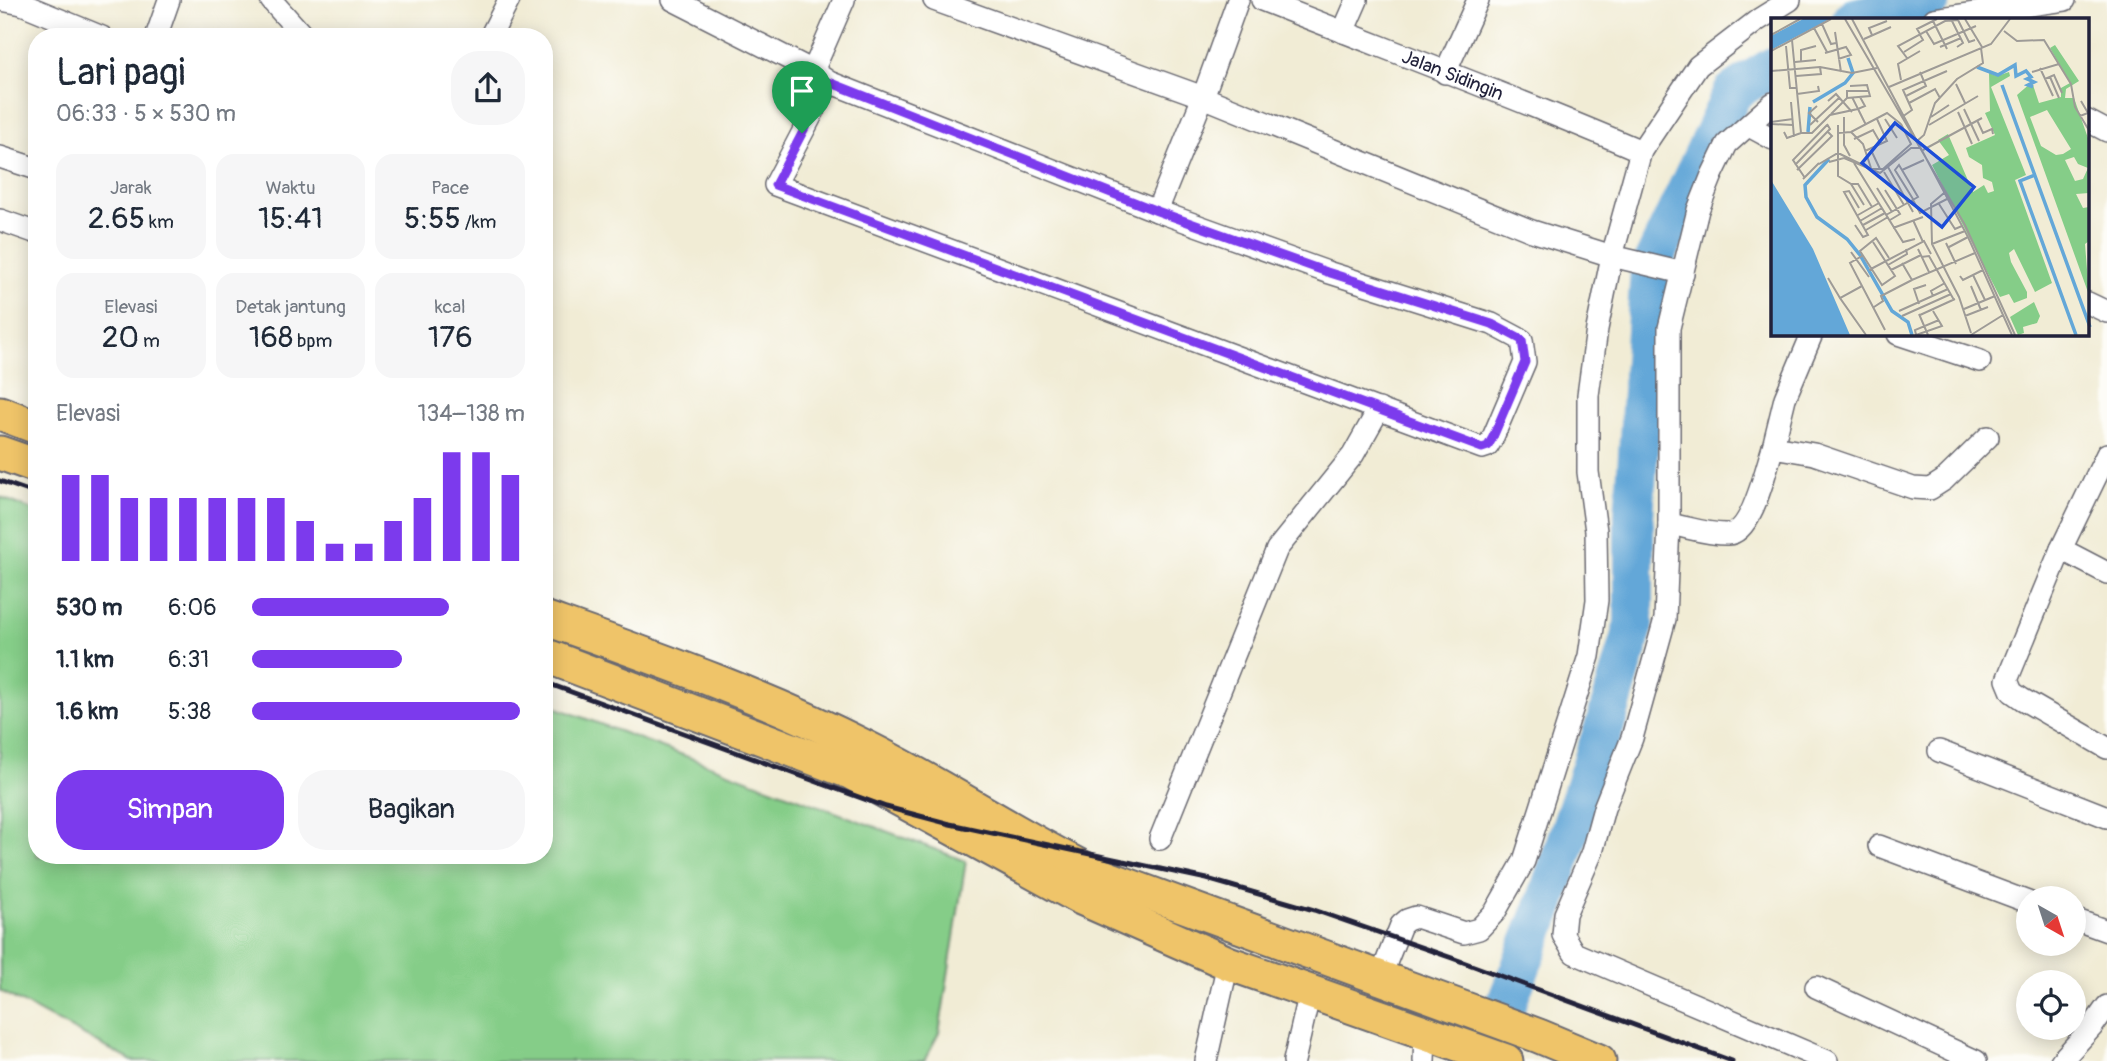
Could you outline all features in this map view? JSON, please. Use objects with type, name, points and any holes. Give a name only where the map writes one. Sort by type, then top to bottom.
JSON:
[{"type":"highway","points":[[0,413],[28,424]]},
{"type":"highway","points":[[0,453],[28,463]]},
{"type":"highway","points":[[553,621],[728,685],[857,759],[1079,897],[1228,963],[1310,992],[1428,1043],[1506,1061]]},
{"type":"highway","points":[[553,658],[857,759],[1089,872],[1539,1036],[1599,1061]]},
{"type":"street","points":[[159,28],[169,0]]},
{"type":"street","points":[[271,0],[296,28]]},
{"type":"street","points":[[495,28],[509,0]]},
{"type":"street","points":[[673,0],[821,76],[1157,211],[1327,272],[1492,324],[1522,340],[1525,362],[1488,446],[1482,448],[775,185],[821,76],[844,0]]},
{"type":"street","points":[[934,0],[1203,97],[1532,231],[1617,257],[1679,272]]},
{"type":"street","points":[[1157,211],[1238,0]]},
{"type":"street","name":"Jalan Sidingin","points":[[1262,0],[1558,115],[1641,151]]},
{"type":"street","points":[[1343,32],[1357,0]]},
{"type":"street","points":[[1445,73],[1478,0]]},
{"type":"street","points":[[1380,978],[1401,925],[1407,920],[1416,917],[1464,933],[1479,929],[1495,912],[1524,861],[1589,656],[1597,600],[1596,531],[1588,472],[1588,395],[1597,329],[1617,257],[1641,151],[1698,66],[1758,20],[1790,0]]},
{"type":"street","points":[[1941,18],[2065,0]]},
{"type":"street","points":[[14,1],[80,28]]},
{"type":"street","points":[[1771,105],[1727,144],[1698,210],[1679,272],[1669,328],[1669,524],[1665,619],[1632,738],[1604,808],[1592,852],[1565,914],[1563,935],[1574,953],[1827,1061]]},
{"type":"street","points":[[2090,122],[2107,131]]},
{"type":"street","points":[[1749,126],[1771,138]]},
{"type":"street","points":[[0,157],[28,166]]},
{"type":"street","points":[[0,220],[28,230]]},
{"type":"street","points":[[2090,304],[2107,312]]},
{"type":"street","points":[[1669,524],[1730,535],[1742,528],[1749,518],[1773,447],[1785,398],[1811,336]]},
{"type":"street","points":[[1904,336],[1980,361]]},
{"type":"street","points":[[1160,839],[1277,549],[1340,473],[1379,409]]},
{"type":"street","points":[[1773,447],[1814,454],[1913,488],[1930,489],[1944,480],[1988,437]]},
{"type":"street","points":[[2107,454],[2061,549],[2007,680],[2012,692],[2022,699],[2107,748]]},
{"type":"street","points":[[2061,549],[2107,573]]},
{"type":"street","points":[[1939,751],[2107,817]]},
{"type":"street","points":[[1879,846],[2016,897]]},
{"type":"street","points":[[2086,924],[2107,932]]},
{"type":"street","points":[[1206,1061],[1228,963]]},
{"type":"street","points":[[1816,987],[1976,1061]]},
{"type":"street","points":[[1294,1061],[1310,992]]},
{"type":"street","points":[[2061,1061],[2107,1006]]},
{"type":"green space","points":[[0,497],[28,508],[28,864],[553,864],[553,706],[966,861],[939,1033],[924,1061],[132,1061],[0,991]]},
{"type":"waterway","points":[[1856,18],[1931,0]]},
{"type":"waterway","points":[[1484,1061],[1546,902],[1607,719],[1634,624],[1634,517],[1650,269],[1733,92],[1771,68]]},
{"type":"railway","points":[[0,481],[28,491]]},
{"type":"railway","points":[[553,685],[886,807],[950,824],[1207,879],[1314,910],[1732,1061]]},
{"type":"route","points":[[829,82],[1157,211],[1327,272],[1492,324],[1522,340],[1525,362],[1493,437],[1488,446],[1482,448],[775,185],[802,133],[829,82]]}]
